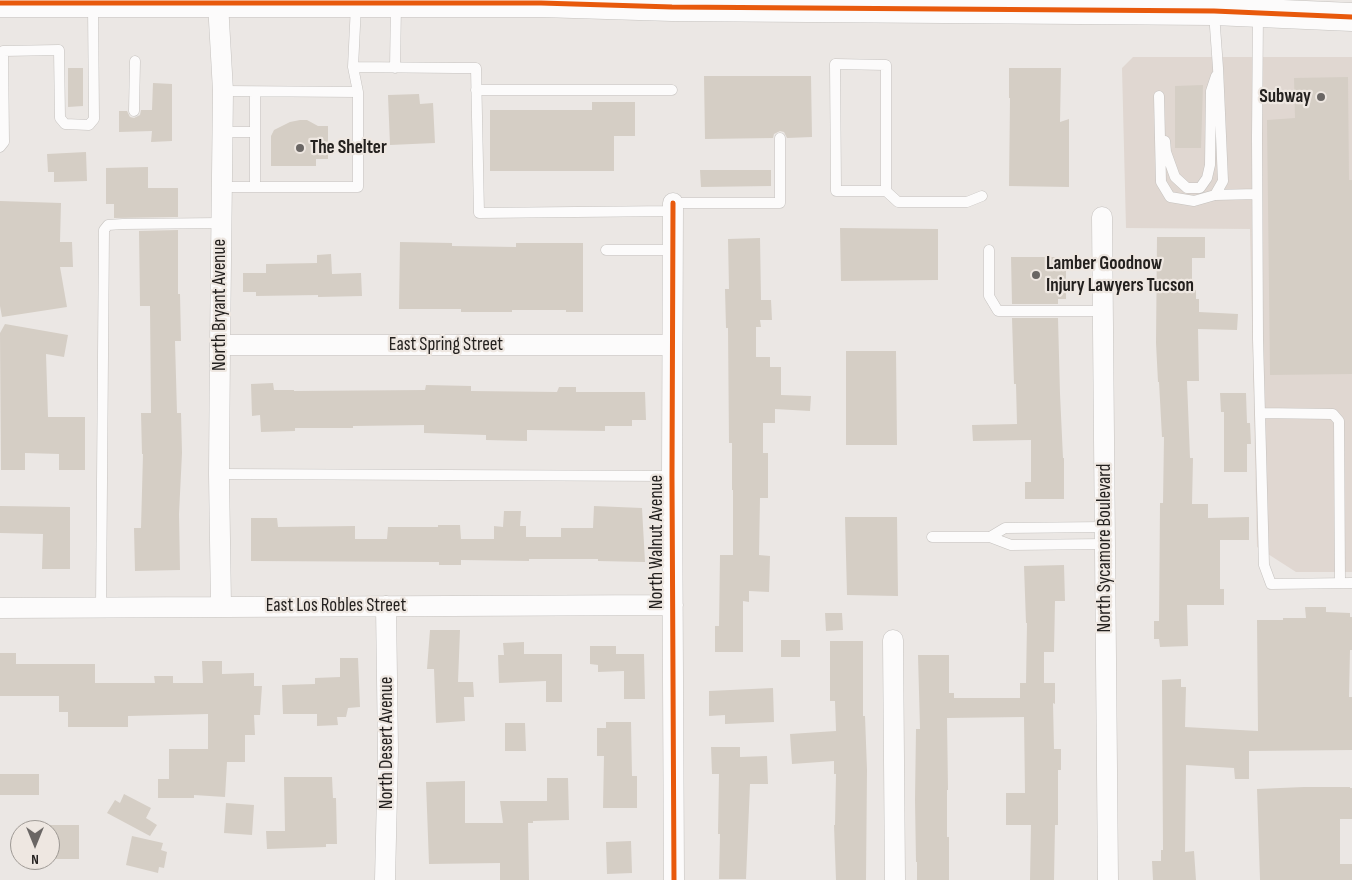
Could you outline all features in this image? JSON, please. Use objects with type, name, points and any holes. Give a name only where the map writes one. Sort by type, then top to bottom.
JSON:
[{"type":"main road","points":[[0,3],[540,3],[682,7],[1214,11],[1352,17]]},
{"type":"street","name":"North Bryant Avenue","points":[[218,3],[223,92],[220,223],[220,606]]},
{"type":"street","name":"North Walnut Avenue","points":[[673,207],[674,880]]},
{"type":"street","name":"North Sycamore Boulevard","points":[[1102,217],[1108,880]]},
{"type":"street","name":"East Spring Street","points":[[220,345],[672,345]]},
{"type":"street","name":"East Los Robles Street","points":[[0,608],[673,605]]},
{"type":"street","name":"North Desert Avenue","points":[[385,880],[388,751],[386,606]]},
{"type":"street","points":[[892,640],[896,880]]},
{"type":"lane","points":[[0,147],[4,142],[3,51],[59,50],[60,118],[65,124],[89,124],[94,119],[92,3]]},
{"type":"lane","points":[[222,187],[358,187],[358,92],[353,66],[356,4]]},
{"type":"lane","points":[[395,68],[396,4]]},
{"type":"lane","points":[[1214,11],[1223,181],[1215,195]]},
{"type":"lane","points":[[1258,13],[1258,329],[1264,565],[1271,584],[1352,582]]},
{"type":"lane","points":[[134,111],[135,61]]},
{"type":"lane","points":[[886,191],[886,65],[835,64],[836,191],[886,191],[898,202],[966,202],[982,196]]},
{"type":"lane","points":[[353,66],[476,68],[479,213],[780,203],[780,138]]},
{"type":"lane","points":[[1218,68],[1211,91],[1210,165],[1207,178],[1200,188],[1187,188],[1175,177],[1166,152],[1159,96],[1160,182],[1170,197],[1194,201],[1215,195],[1257,194]]},
{"type":"lane","points":[[476,90],[672,90]]},
{"type":"lane","points":[[223,92],[358,92]]},
{"type":"lane","points":[[255,92],[255,187]]},
{"type":"lane","points":[[222,132],[255,132]]},
{"type":"lane","points":[[100,607],[104,230],[108,225],[123,224],[220,223]]},
{"type":"lane","points":[[606,250],[673,250]]},
{"type":"lane","points":[[989,250],[989,296],[998,311],[1103,311]]},
{"type":"lane","points":[[1260,413],[1332,414],[1339,421],[1340,583]]},
{"type":"lane","points":[[219,474],[672,476]]},
{"type":"lane","points":[[990,537],[1004,528],[1106,536]]},
{"type":"lane","points":[[932,537],[990,537],[1011,545],[1106,536]]},
{"type":"shaded area","points":[[1133,57],[1352,57],[1352,572],[1296,572],[1257,547],[1250,229],[1126,228],[1122,68]]},
{"type":"building","points":[[68,68],[83,68],[83,106],[68,107]]},
{"type":"building","points":[[1009,68],[1061,68],[1060,122],[1069,119],[1069,187],[1009,186]]},
{"type":"building","points":[[704,76],[811,76],[812,137],[787,138],[784,132],[780,131],[774,134],[773,138],[705,139]]},
{"type":"building","points":[[1348,77],[1349,180],[1352,180],[1352,374],[1270,375],[1267,120],[1295,118],[1294,78]]},
{"type":"building","points":[[153,83],[172,84],[172,141],[151,142],[152,131],[119,132],[119,111],[127,111],[130,117],[134,118],[140,115],[141,110],[152,110]]},
{"type":"building","points":[[1203,85],[1201,148],[1175,148],[1175,86]]},
{"type":"building","points":[[419,94],[420,104],[433,103],[435,143],[390,145],[388,95]]},
{"type":"building","points":[[592,102],[635,102],[635,136],[614,136],[614,171],[490,171],[490,110],[592,110]]},
{"type":"building","name":"The Shelter","points":[[307,120],[318,126],[328,126],[328,159],[316,159],[316,166],[271,166],[271,136],[274,130],[290,122]]},
{"type":"building","points":[[86,152],[87,181],[54,182],[54,172],[48,172],[47,154]]},
{"type":"building","points":[[148,167],[148,188],[178,188],[178,217],[114,218],[114,204],[106,204],[106,168]]},
{"type":"building","points":[[700,170],[771,170],[771,186],[701,187]]},
{"type":"building","points":[[0,201],[61,203],[60,242],[72,242],[73,267],[60,267],[67,307],[2,317],[0,306]]},
{"type":"building","points":[[840,228],[938,229],[938,280],[841,281]]},
{"type":"building","points":[[178,230],[178,294],[180,294],[181,341],[175,341],[177,413],[181,413],[182,453],[179,514],[180,570],[135,571],[134,528],[141,528],[143,454],[141,413],[151,413],[150,306],[140,306],[139,231]]},
{"type":"building","points":[[1157,237],[1205,237],[1205,258],[1192,258],[1192,290],[1196,290],[1196,299],[1199,299],[1199,312],[1238,314],[1237,330],[1198,329],[1199,381],[1187,381],[1190,458],[1193,458],[1192,504],[1208,504],[1208,518],[1249,517],[1249,540],[1220,540],[1220,589],[1224,589],[1224,605],[1187,605],[1188,646],[1160,647],[1159,639],[1154,639],[1154,621],[1159,621],[1160,503],[1163,503],[1164,437],[1162,437],[1156,343]]},
{"type":"building","points":[[760,238],[761,300],[771,300],[772,320],[760,320],[761,327],[756,327],[756,357],[770,357],[770,367],[781,367],[781,395],[811,396],[810,411],[775,409],[775,423],[763,423],[763,453],[768,453],[768,498],[760,498],[759,555],[770,556],[769,592],[749,591],[749,602],[743,601],[743,652],[715,652],[715,626],[719,626],[720,555],[733,555],[732,443],[729,443],[728,328],[726,328],[725,289],[729,289],[728,239]]},
{"type":"building","points":[[400,242],[452,243],[452,246],[516,247],[516,243],[583,243],[583,312],[566,312],[566,310],[512,310],[512,312],[461,312],[461,309],[399,309]]},
{"type":"building","points":[[331,254],[332,274],[361,273],[362,296],[256,296],[256,292],[243,292],[243,273],[266,273],[266,264],[317,263],[317,255]]},
{"type":"building","points":[[1011,257],[1066,257],[1066,299],[1058,299],[1058,304],[1012,304]]},
{"type":"building","points":[[1012,318],[1058,318],[1064,499],[1025,499],[1025,482],[1031,482],[1031,440],[973,441],[972,425],[1017,424]]},
{"type":"building","points":[[5,324],[68,335],[64,357],[46,354],[48,417],[85,417],[85,470],[59,470],[59,454],[25,453],[25,470],[1,470],[0,333]]},
{"type":"building","points":[[846,351],[896,351],[897,445],[846,445]]},
{"type":"building","points":[[273,383],[274,390],[294,391],[425,390],[426,385],[471,386],[471,391],[557,392],[559,387],[576,387],[576,392],[645,392],[646,420],[632,420],[632,426],[605,426],[605,431],[527,430],[527,441],[486,440],[486,435],[424,433],[424,425],[295,428],[295,431],[261,432],[260,415],[252,416],[251,384]]},
{"type":"building","points":[[1220,393],[1246,393],[1247,423],[1250,423],[1251,444],[1247,444],[1247,472],[1224,472],[1224,412],[1221,412]]},
{"type":"building","points":[[0,506],[70,507],[70,569],[42,569],[43,534],[0,533]]},
{"type":"building","points":[[594,506],[642,508],[645,562],[598,561],[598,559],[529,559],[529,561],[461,560],[461,565],[439,565],[439,562],[251,561],[251,518],[277,518],[278,527],[355,526],[355,539],[387,539],[388,527],[460,525],[461,539],[494,539],[494,526],[503,527],[504,511],[521,511],[520,526],[526,526],[526,537],[561,537],[561,528],[593,528]]},
{"type":"building","points":[[845,517],[897,517],[898,596],[847,595]]},
{"type":"building","points":[[1064,565],[1065,601],[1055,601],[1054,652],[1044,652],[1044,683],[1055,683],[1055,704],[1053,703],[1054,749],[1061,749],[1061,770],[1058,770],[1058,825],[1055,825],[1054,880],[1030,880],[1031,825],[1006,825],[1006,793],[1025,793],[1024,717],[947,718],[949,880],[917,880],[915,800],[916,729],[920,729],[918,655],[949,655],[949,693],[954,693],[954,698],[1020,698],[1020,683],[1026,683],[1027,623],[1024,566]]},
{"type":"building","points":[[1305,607],[1326,607],[1326,612],[1350,613],[1350,617],[1352,617],[1349,697],[1352,697],[1352,750],[1249,751],[1249,779],[1235,779],[1234,768],[1186,765],[1185,852],[1194,851],[1196,880],[1153,880],[1152,861],[1161,861],[1161,850],[1163,850],[1162,680],[1181,679],[1181,687],[1186,687],[1185,727],[1258,731],[1257,620],[1306,618]]},
{"type":"building","points":[[825,613],[842,613],[843,630],[826,631]]},
{"type":"building","points":[[430,630],[460,630],[458,682],[473,682],[474,697],[464,697],[465,721],[436,723],[434,669],[427,669]]},
{"type":"building","points":[[781,640],[800,640],[800,657],[781,657]]},
{"type":"building","points":[[830,641],[863,641],[863,716],[865,716],[867,770],[866,880],[836,880],[834,825],[836,774],[834,774],[834,761],[792,764],[790,734],[836,731],[835,701],[830,701]]},
{"type":"building","points":[[524,642],[524,654],[562,654],[562,702],[546,702],[546,681],[499,683],[498,655],[504,655],[503,643]]},
{"type":"building","points":[[590,646],[616,646],[616,654],[644,654],[645,699],[624,699],[624,671],[598,672],[598,665],[590,664]]},
{"type":"building","points":[[0,653],[16,653],[16,664],[95,664],[95,683],[155,683],[154,676],[173,676],[173,683],[203,683],[202,661],[222,661],[222,674],[254,673],[254,686],[262,686],[260,715],[254,715],[255,735],[245,735],[245,762],[227,762],[225,797],[194,795],[194,798],[158,798],[158,779],[169,779],[169,749],[208,749],[208,714],[128,716],[128,727],[68,727],[68,712],[59,712],[59,696],[0,696]]},
{"type":"building","points":[[340,658],[358,658],[360,707],[348,708],[346,717],[337,717],[338,725],[317,726],[317,714],[283,714],[282,685],[315,684],[315,678],[340,677]]},
{"type":"building","points":[[773,688],[774,722],[725,724],[725,715],[709,716],[709,691]]},
{"type":"building","points":[[606,722],[631,722],[632,776],[637,776],[637,808],[603,808],[604,756],[597,756],[597,728],[606,728]]},
{"type":"building","points":[[505,723],[525,723],[526,751],[505,751]]},
{"type":"building","points":[[711,747],[740,747],[740,757],[767,756],[768,784],[750,784],[746,879],[719,879],[719,774],[712,774]]},
{"type":"building","points":[[0,774],[39,774],[39,795],[0,795]]},
{"type":"building","points":[[284,777],[332,777],[333,798],[336,798],[337,844],[326,844],[326,847],[267,849],[266,831],[285,831]]},
{"type":"building","points":[[547,778],[568,778],[569,820],[533,821],[533,823],[528,823],[529,880],[500,880],[500,863],[429,864],[426,782],[465,781],[465,823],[503,823],[500,801],[547,801]]},
{"type":"building","points":[[1304,787],[1352,788],[1352,819],[1340,819],[1340,864],[1352,864],[1352,880],[1260,880],[1257,789]]},
{"type":"building","points":[[124,794],[151,808],[146,818],[157,825],[150,836],[107,813],[115,800],[120,803]]},
{"type":"building","points":[[226,803],[254,805],[252,835],[224,833]]},
{"type":"building","points":[[60,825],[79,825],[79,859],[60,859]]},
{"type":"building","points":[[132,836],[163,843],[161,850],[167,852],[164,868],[159,867],[158,873],[126,865]]},
{"type":"building","points":[[631,841],[632,873],[607,874],[606,842]]},
{"type":"cycle path","points":[[0,3],[541,3],[672,7],[1214,11],[1352,17]]},
{"type":"cycle path","points":[[673,203],[674,880]]},
{"type":"place","name":"Subway","points":[[1321,97]]},
{"type":"place","name":"The Shelter","points":[[300,148]]},
{"type":"place","name":"Lamber Goodnow Injury Lawyers Tucson","points":[[1036,275]]}]
